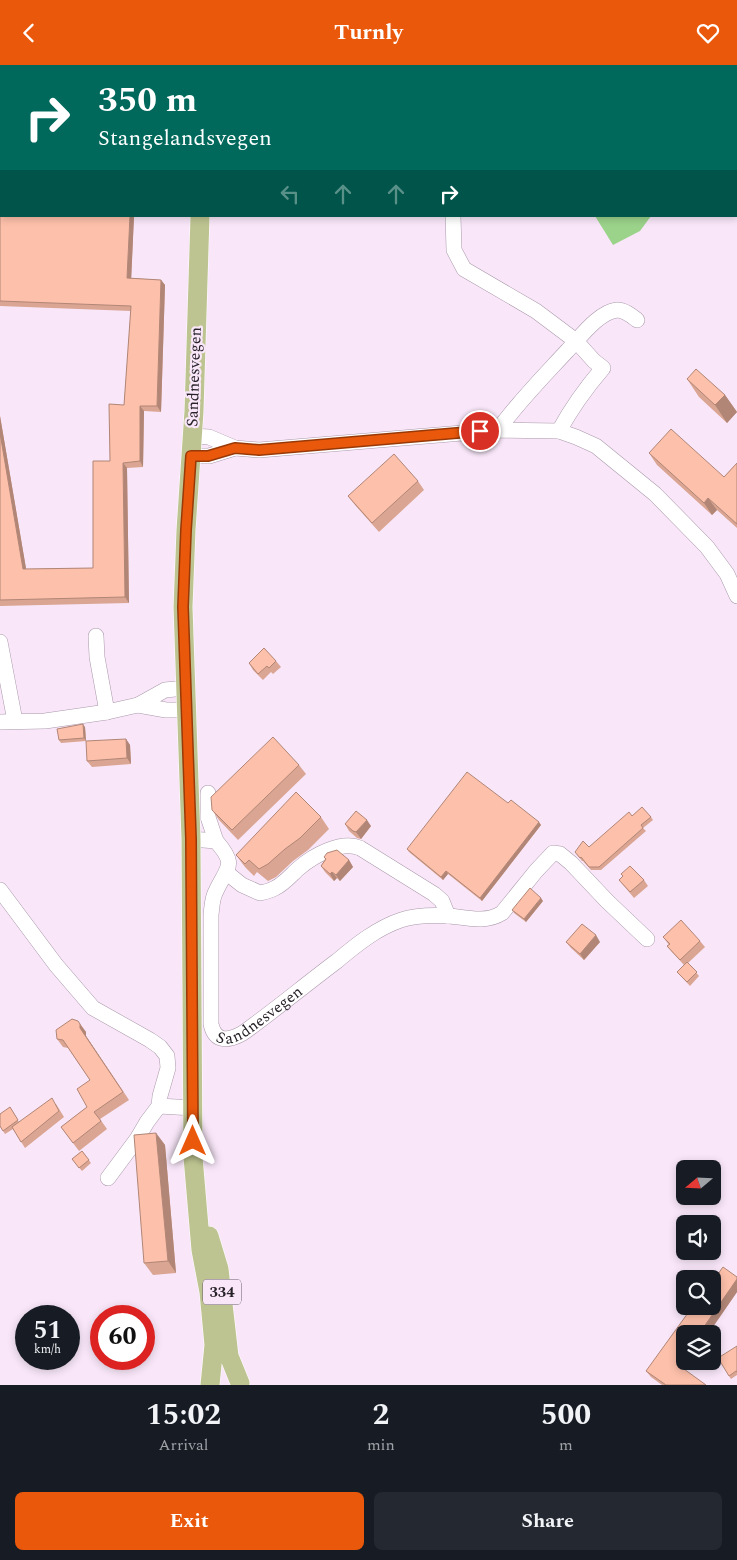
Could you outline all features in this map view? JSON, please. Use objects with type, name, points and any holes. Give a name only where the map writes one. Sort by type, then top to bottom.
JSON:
[{"type":"main road","name":"Sandnesvegen","points":[[200,217],[192,436],[183,607],[191,839],[193,1157],[201,1249],[214,1345],[211,1385]]},
{"type":"main road","name":"Sandnesvegen","points":[[197,1201],[219,1269],[229,1356],[241,1384]]},
{"type":"main road","points":[[211,1385],[219,1381],[230,1380],[241,1384]]},
{"type":"street","points":[[453,217],[454,250],[464,269],[536,311],[576,341],[603,368],[582,393],[558,431]]},
{"type":"street","points":[[498,430],[534,385],[597,320],[616,310],[626,312],[637,320]]},
{"type":"street","points":[[192,436],[209,437],[235,448],[259,450],[498,430],[558,431],[596,446],[655,494],[707,547],[727,574],[737,595]]},
{"type":"street","points":[[191,456],[208,456],[235,448]]},
{"type":"street","points":[[96,636],[107,712]]},
{"type":"street","points":[[0,642],[8,721],[44,721],[107,712],[138,705],[165,690],[186,688]]},
{"type":"street","points":[[138,705],[166,710],[186,710]]},
{"type":"street","points":[[208,793],[208,817],[216,841],[227,855],[229,864],[226,873],[242,885],[260,893],[276,888],[312,858],[335,848],[354,845],[434,894],[442,901],[448,916],[483,919],[496,917],[502,913],[553,853],[560,854],[570,863],[646,939]]},
{"type":"street","points":[[191,839],[216,841]]},
{"type":"street","name":"Sandnesvegen","points":[[226,873],[215,892],[211,915],[211,1024],[214,1033],[223,1039],[230,1039],[243,1033],[383,927],[410,917],[448,916]]},
{"type":"street","points":[[0,890],[56,965],[93,1008],[150,1040],[160,1047],[167,1056],[168,1068],[159,1106],[108,1178]]},
{"type":"street","points":[[159,1106],[193,1108]]},
{"type":"green space","points":[[596,217],[650,217],[640,231],[613,245]]},
{"type":"building","points":[[0,217],[130,217],[127,278],[161,280],[157,406],[140,406],[140,461],[123,463],[125,597],[0,600],[0,433],[23,569],[93,568],[93,461],[110,461],[109,404],[124,405],[131,306],[0,301]]},
{"type":"building","points":[[696,369],[725,395],[715,405],[687,379]]},
{"type":"building","points":[[671,429],[724,477],[737,463],[737,524],[708,498],[704,503],[649,453]]},
{"type":"building","points":[[394,454],[418,481],[372,523],[348,496]]},
{"type":"building","points":[[264,648],[276,661],[269,668],[267,666],[258,674],[249,663]]},
{"type":"building","points":[[83,724],[84,738],[59,740],[57,729]]},
{"type":"building","points":[[273,737],[299,765],[232,830],[212,810],[211,797]]},
{"type":"building","points":[[126,739],[127,758],[87,761],[86,741]]},
{"type":"building","points":[[467,772],[508,803],[511,800],[539,822],[480,898],[446,871],[441,877],[407,849]]},
{"type":"building","points":[[296,792],[321,817],[300,838],[268,864],[259,869],[249,860],[245,864],[236,855]]},
{"type":"building","points":[[642,807],[651,817],[641,825],[643,828],[599,867],[589,867],[575,852],[583,841],[589,847],[629,812],[632,816]]},
{"type":"building","points":[[356,811],[367,820],[356,832],[345,824]]},
{"type":"building","points":[[337,850],[349,860],[336,875],[332,872],[330,874],[321,866],[326,859],[324,857],[327,853]]},
{"type":"building","points":[[630,866],[644,880],[630,892],[619,880],[623,876],[621,874]]},
{"type":"building","points":[[530,888],[541,898],[524,919],[512,910]]},
{"type":"building","points":[[681,920],[700,941],[680,960],[667,946],[670,944],[663,937]]},
{"type":"building","points":[[582,924],[596,935],[580,954],[566,942]]},
{"type":"building","points":[[687,962],[697,972],[687,982],[677,972]]},
{"type":"building","points":[[72,1019],[78,1021],[80,1028],[123,1092],[94,1112],[101,1121],[73,1143],[61,1127],[87,1107],[77,1089],[90,1080],[63,1040],[57,1039],[56,1030]]},
{"type":"building","points":[[52,1098],[59,1111],[21,1142],[12,1127]]},
{"type":"building","points":[[10,1107],[18,1120],[3,1131],[0,1126],[0,1114]]},
{"type":"building","points":[[156,1133],[168,1261],[144,1263],[134,1135]]},
{"type":"building","points":[[82,1151],[89,1160],[79,1168],[72,1159]]},
{"type":"building","points":[[723,1267],[737,1277],[721,1302],[721,1270]]},
{"type":"building","points":[[686,1315],[712,1315],[705,1325],[679,1325]]},
{"type":"building","points":[[676,1330],[676,1370],[685,1370],[706,1385],[666,1385],[646,1371]]},
{"type":"building","points":[[737,1346],[737,1372],[729,1376],[721,1363],[721,1356]]},
{"type":"route","points":[[193,1141],[191,839],[183,607],[191,456],[208,456],[235,448],[259,450],[480,431]]}]
